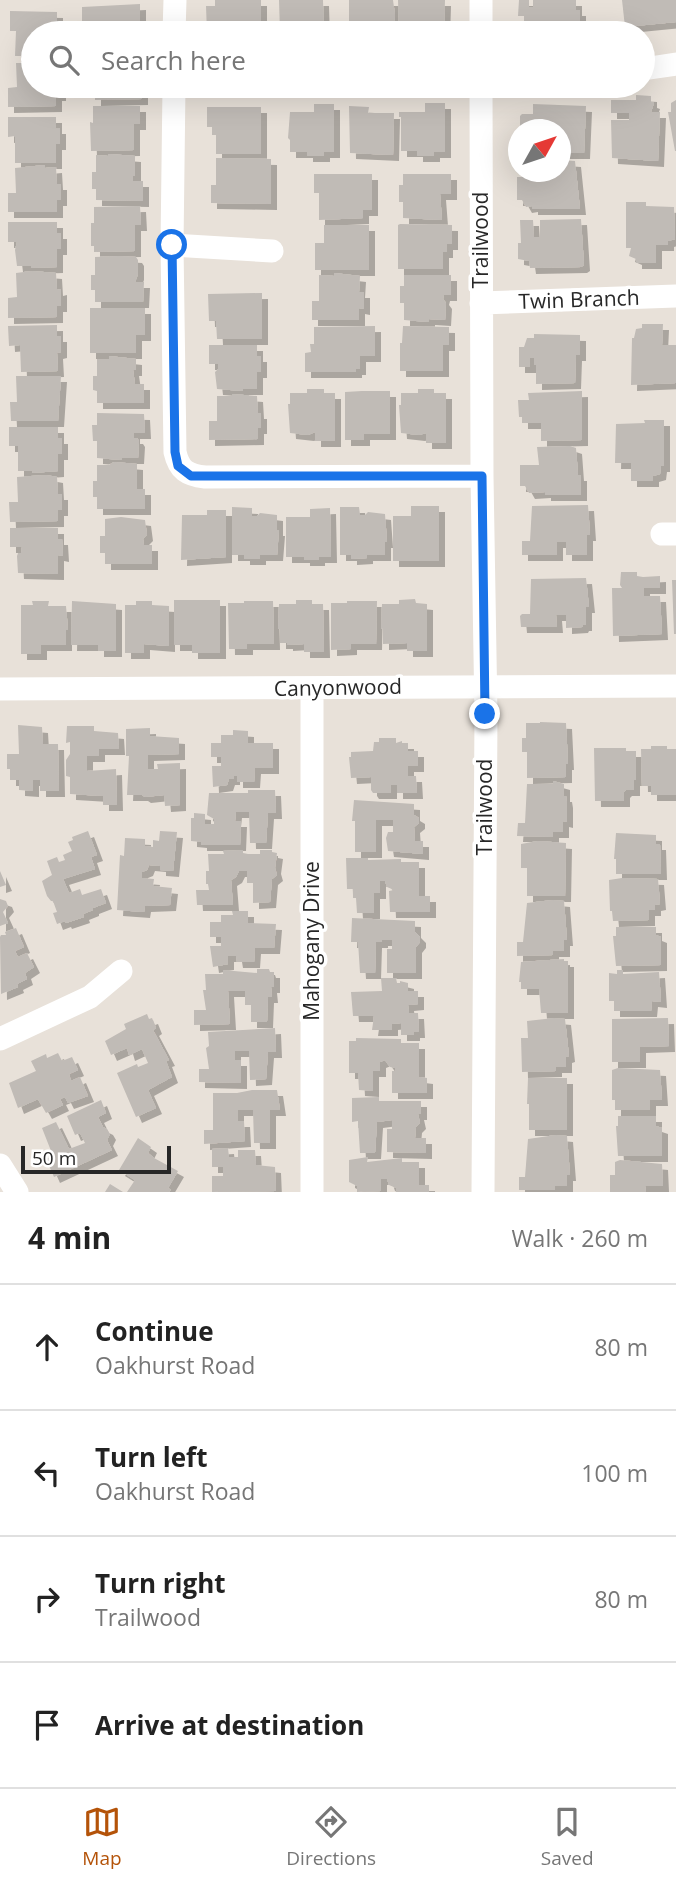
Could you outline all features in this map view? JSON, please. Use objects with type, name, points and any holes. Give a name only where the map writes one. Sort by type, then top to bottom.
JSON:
[{"type":"street","points":[[174,21],[175,0]]},
{"type":"street","points":[[481,0],[481,21]]},
{"type":"street","points":[[655,67],[676,64]]},
{"type":"street","points":[[174,98],[172,245],[175,452],[178,466],[191,476],[482,476]]},
{"type":"street","name":"Trailwood","points":[[481,98],[485,686],[483,1192]]},
{"type":"street","points":[[172,245],[272,251]]},
{"type":"street","name":"Twin Branch","points":[[481,303],[676,296]]},
{"type":"street","name":"Canyonwood","points":[[0,689],[312,690],[676,686]]},
{"type":"street","name":"Mahogany Drive","points":[[312,690],[312,1192]]},
{"type":"street","points":[[0,1039],[90,998],[121,971]]},
{"type":"street","points":[[0,1165],[18,1192]]},
{"type":"building","points":[[215,0],[261,0],[261,21],[207,21],[206,6],[215,6]]},
{"type":"building","points":[[279,0],[323,0],[324,21],[280,21]]},
{"type":"building","points":[[349,0],[393,0],[395,21],[349,21]]},
{"type":"building","points":[[398,0],[445,0],[444,21],[399,21]]},
{"type":"building","points":[[519,0],[529,0],[529,7],[533,7],[533,0],[576,0],[576,10],[580,10],[580,21],[524,21],[524,16],[518,16]]},
{"type":"building","points":[[622,0],[676,0],[676,22],[655,24],[655,21],[624,21]]},
{"type":"building","points":[[140,4],[140,21],[82,21],[82,7]]},
{"type":"building","points":[[10,11],[57,12],[57,21],[21,21],[21,56],[15,56],[16,31],[10,31]]},
{"type":"building","points":[[16,63],[21,63],[21,98],[56,98],[56,106],[8,107],[8,88],[17,87]]},
{"type":"building","points":[[95,98],[142,98],[142,99]]},
{"type":"building","points":[[651,98],[654,103],[651,112],[660,112],[658,161],[612,158],[611,120],[629,120],[629,113],[611,113],[611,100]]},
{"type":"building","points":[[676,100],[675,151],[668,112],[671,112],[671,103]]},
{"type":"building","points":[[425,103],[445,103],[445,152],[434,152],[434,156],[417,156],[417,151],[401,151],[399,112],[425,112]]},
{"type":"building","points":[[314,104],[334,104],[334,152],[324,152],[324,156],[307,156],[307,152],[290,152],[290,112],[314,112]]},
{"type":"building","points":[[533,104],[586,106],[584,153],[571,153],[571,119],[520,119],[522,114],[533,114]]},
{"type":"building","points":[[93,106],[140,106],[140,124],[134,124],[134,150],[91,151],[90,122],[93,123]]},
{"type":"building","points":[[349,106],[369,107],[368,113],[394,113],[393,155],[350,153]]},
{"type":"building","points":[[207,107],[261,107],[261,154],[216,154],[216,135],[212,135],[212,127],[207,127]]},
{"type":"building","points":[[8,117],[56,117],[56,128],[60,128],[60,144],[56,144],[56,163],[15,163],[15,136],[8,137]]},
{"type":"building","points":[[96,155],[135,156],[133,181],[143,181],[143,201],[96,200],[96,189],[92,189],[92,172],[96,172]]},
{"type":"building","points":[[216,158],[271,159],[271,204],[211,203],[211,185],[216,185]]},
{"type":"building","points":[[571,161],[575,161],[580,209],[532,209],[532,206],[526,207],[522,200],[517,200],[517,182],[571,182]]},
{"type":"building","points":[[45,165],[45,168],[56,167],[57,184],[61,184],[61,200],[57,200],[57,212],[8,212],[8,193],[16,193],[15,168]]},
{"type":"building","points":[[314,174],[372,174],[372,210],[363,210],[363,218],[319,220],[319,193],[314,193]]},
{"type":"building","points":[[403,174],[451,174],[451,194],[440,194],[442,220],[403,218],[399,185],[403,185]]},
{"type":"building","points":[[626,202],[674,207],[675,239],[668,241],[668,245],[656,245],[656,263],[636,263],[636,259],[629,256],[631,248],[626,248]]},
{"type":"building","points":[[140,206],[141,225],[135,225],[135,251],[94,252],[94,246],[91,246],[91,223],[94,223],[94,207]]},
{"type":"building","points":[[581,219],[584,265],[581,267],[530,268],[529,261],[518,259],[518,243],[521,243],[520,220],[533,220],[534,237],[540,237],[540,220]]},
{"type":"building","points":[[8,222],[57,222],[57,233],[61,233],[61,249],[57,249],[57,267],[17,266],[17,242],[8,242]]},
{"type":"building","points":[[400,224],[452,225],[452,244],[447,244],[447,252],[443,252],[443,269],[398,269]]},
{"type":"building","points":[[324,225],[369,225],[369,270],[315,270],[315,243],[324,243]]},
{"type":"building","points":[[95,257],[136,257],[138,260],[135,282],[144,282],[143,302],[95,302],[95,290],[91,290],[91,275],[95,275]]},
{"type":"building","points":[[16,273],[56,273],[57,290],[61,289],[61,306],[57,306],[57,317],[8,318],[8,298],[17,297]]},
{"type":"building","points":[[334,273],[360,276],[359,292],[364,292],[364,309],[359,308],[359,320],[312,320],[312,301],[319,301],[319,275],[334,276]]},
{"type":"building","points":[[404,275],[451,275],[451,295],[444,295],[443,299],[446,303],[445,320],[404,320],[400,286],[404,286]]},
{"type":"building","points":[[262,293],[262,339],[217,339],[216,321],[209,321],[208,294]]},
{"type":"building","points":[[90,308],[145,308],[145,335],[136,335],[136,353],[90,353]]},
{"type":"building","points":[[642,324],[663,324],[662,345],[676,345],[676,383],[631,385],[632,338],[636,329],[642,328]]},
{"type":"building","points":[[57,325],[57,336],[61,336],[61,352],[57,353],[58,371],[21,372],[20,345],[9,346],[8,326]]},
{"type":"building","points":[[375,326],[375,356],[360,356],[360,369],[356,369],[356,372],[305,372],[305,353],[311,352],[310,344],[314,344],[314,327]]},
{"type":"building","points":[[403,326],[449,327],[449,345],[443,345],[443,371],[400,371]]},
{"type":"building","points":[[534,334],[580,335],[575,383],[536,384],[534,358],[530,358],[530,367],[519,367],[519,347],[524,347],[527,338],[534,338]]},
{"type":"building","points":[[209,345],[257,345],[257,356],[261,356],[261,372],[257,372],[257,389],[217,389],[215,372],[218,364],[209,364]]},
{"type":"building","points":[[109,356],[136,359],[136,370],[133,370],[135,384],[144,384],[144,403],[97,403],[93,376],[97,376],[97,359],[109,359]]},
{"type":"building","points":[[16,376],[61,376],[58,421],[11,421],[10,402],[17,402]]},
{"type":"building","points":[[307,389],[324,389],[324,393],[335,393],[335,441],[315,441],[315,432],[308,435],[290,433],[290,393],[307,393]]},
{"type":"building","points":[[418,389],[434,389],[434,393],[446,393],[446,443],[426,443],[426,433],[401,433],[401,393],[418,393]]},
{"type":"building","points":[[390,391],[390,434],[364,434],[364,440],[345,440],[345,392]]},
{"type":"building","points":[[582,391],[582,440],[541,441],[541,423],[522,423],[522,417],[519,417],[518,400],[529,400],[528,393]]},
{"type":"building","points":[[217,396],[257,396],[258,413],[261,413],[258,439],[209,440],[209,421],[217,421]]},
{"type":"building","points":[[97,413],[144,414],[145,433],[134,433],[134,438],[139,441],[138,458],[97,458],[97,441],[93,441],[92,425],[97,425]]},
{"type":"building","points":[[644,420],[664,420],[664,466],[661,466],[660,474],[653,476],[653,481],[631,481],[631,463],[615,463],[616,424],[645,423]]},
{"type":"building","points":[[9,427],[58,427],[58,438],[62,438],[62,454],[58,454],[58,471],[18,471],[18,446],[9,446]]},
{"type":"building","points":[[537,447],[576,448],[578,475],[581,475],[581,495],[529,493],[525,486],[520,486],[520,465],[539,465]]},
{"type":"building","points":[[114,462],[137,464],[137,489],[145,489],[145,509],[97,509],[97,497],[93,497],[93,481],[97,481],[97,465]]},
{"type":"building","points":[[17,477],[57,477],[58,494],[62,494],[62,510],[58,510],[58,521],[10,522],[9,502],[18,502]]},
{"type":"building","points":[[588,505],[590,535],[587,535],[587,555],[566,555],[566,542],[557,542],[557,555],[522,555],[522,541],[530,541],[532,506]]},
{"type":"building","points":[[411,506],[439,506],[439,561],[393,561],[393,516],[411,516]]},
{"type":"building","points":[[232,507],[252,508],[252,516],[260,513],[277,515],[277,555],[244,559],[244,555],[232,555]]},
{"type":"building","points":[[340,507],[359,507],[360,515],[368,512],[385,514],[385,555],[367,555],[367,558],[351,559],[351,555],[340,555]]},
{"type":"building","points":[[330,508],[331,557],[304,560],[304,557],[286,557],[286,517],[310,517],[310,509]]},
{"type":"building","points":[[207,510],[226,510],[226,557],[181,560],[182,515],[207,515]]},
{"type":"building","points":[[121,517],[145,520],[147,535],[143,539],[144,545],[152,545],[152,564],[105,564],[105,553],[100,553],[100,536],[105,536],[105,519]]},
{"type":"building","points":[[10,528],[58,528],[63,556],[58,555],[58,574],[18,573],[17,556],[22,547],[10,547]]},
{"type":"building","points":[[621,572],[637,572],[637,576],[643,577],[660,576],[660,588],[644,588],[644,596],[660,596],[662,634],[613,636],[612,588],[622,588]]},
{"type":"building","points":[[586,578],[589,607],[586,607],[586,625],[566,628],[566,615],[556,615],[557,627],[521,627],[520,616],[530,614],[531,579]]},
{"type":"building","points":[[672,580],[676,580],[676,634],[674,634]]},
{"type":"building","points":[[415,599],[416,603],[427,604],[427,651],[407,651],[407,643],[383,644],[382,604],[399,604],[399,600]]},
{"type":"building","points":[[174,600],[220,600],[220,653],[192,653],[192,645],[174,645]]},
{"type":"building","points":[[296,600],[312,600],[312,604],[323,604],[324,652],[304,652],[304,644],[280,643],[279,604],[296,604]]},
{"type":"building","points":[[32,601],[49,601],[48,606],[66,606],[66,645],[41,645],[41,654],[21,654],[21,605],[33,605]]},
{"type":"building","points":[[72,601],[116,604],[116,651],[98,651],[98,645],[71,645]]},
{"type":"building","points":[[136,601],[152,601],[152,605],[169,606],[169,646],[144,644],[144,653],[125,653],[125,605],[136,605]]},
{"type":"building","points":[[273,601],[274,644],[247,644],[247,649],[229,649],[228,603]]},
{"type":"building","points":[[377,601],[376,644],[351,644],[351,649],[331,650],[331,603]]},
{"type":"building","points":[[526,723],[566,723],[566,777],[527,778],[527,752],[522,752],[522,738],[526,738]]},
{"type":"building","points":[[18,725],[42,727],[43,744],[58,744],[59,791],[40,791],[40,780],[33,780],[33,791],[19,790],[19,780],[10,780],[7,754],[19,754]]},
{"type":"building","points":[[67,726],[94,726],[94,731],[118,733],[119,749],[99,749],[99,756],[87,756],[87,771],[116,769],[117,805],[103,805],[103,796],[70,794],[70,777],[66,776],[66,760],[70,754],[70,742],[66,743]]},
{"type":"building","points":[[150,728],[150,736],[179,738],[179,754],[148,755],[148,769],[158,769],[157,764],[180,763],[180,805],[165,806],[164,795],[127,795],[129,756],[126,756],[126,729]]},
{"type":"building","points":[[233,730],[248,731],[248,743],[273,743],[273,768],[255,768],[254,782],[237,782],[237,776],[234,776],[234,779],[229,779],[227,785],[213,787],[212,766],[221,766],[221,757],[211,757],[211,743],[221,743],[221,735],[233,735]]},
{"type":"building","points":[[379,738],[396,738],[396,743],[408,743],[408,751],[418,751],[418,766],[408,766],[408,776],[416,776],[417,793],[397,793],[397,785],[391,785],[391,793],[373,793],[371,777],[351,778],[351,752],[373,751],[374,742],[379,742]]},
{"type":"building","points":[[651,746],[676,749],[676,795],[651,795],[651,786],[642,786],[641,749],[651,749]]},
{"type":"building","points":[[594,748],[626,748],[626,751],[636,751],[634,790],[624,792],[624,801],[595,801]]},
{"type":"building","points":[[553,781],[564,784],[567,822],[563,821],[563,832],[553,832],[553,837],[517,836],[518,823],[525,823],[527,784],[553,784]]},
{"type":"building","points":[[248,790],[275,790],[276,813],[268,813],[266,843],[250,843],[249,812],[236,812],[235,821],[241,821],[240,845],[201,845],[201,842],[191,841],[191,818],[194,818],[194,813],[205,814],[205,824],[214,824],[214,819],[207,815],[209,793],[248,793]]},
{"type":"building","points":[[354,800],[414,804],[414,815],[419,818],[419,823],[414,827],[415,841],[423,841],[423,854],[388,851],[386,838],[388,832],[393,832],[393,820],[376,820],[376,852],[355,852],[355,821],[352,821]]},
{"type":"building","points":[[88,831],[97,855],[91,857],[95,869],[63,879],[69,893],[80,889],[82,895],[101,889],[106,903],[83,914],[84,917],[57,924],[53,913],[57,912],[42,881],[52,875],[47,861],[57,857],[59,862],[65,860],[63,855],[72,851],[68,842],[73,840],[72,837]]},
{"type":"building","points":[[160,831],[177,832],[173,871],[160,870],[160,866],[149,865],[147,870],[142,872],[142,878],[154,879],[153,886],[172,888],[170,905],[145,906],[144,912],[117,910],[120,855],[124,856],[125,838],[145,839],[145,846],[153,847],[153,840],[159,841]]},
{"type":"building","points":[[616,833],[656,835],[656,844],[660,844],[661,874],[616,874]]},
{"type":"building","points":[[538,841],[566,843],[565,896],[527,896],[527,868],[521,868],[521,844]]},
{"type":"building","points":[[243,850],[243,853],[248,854],[260,854],[260,850],[277,853],[277,875],[272,879],[270,902],[253,903],[253,883],[247,883],[247,871],[239,871],[231,880],[233,905],[197,905],[196,890],[209,890],[206,884],[206,871],[209,871],[208,854]]},
{"type":"building","points":[[346,858],[419,862],[419,896],[430,896],[430,912],[390,912],[389,891],[394,890],[387,887],[385,881],[380,881],[380,893],[374,893],[374,913],[357,913],[353,889],[347,889]]},
{"type":"building","points":[[0,871],[6,885],[0,887]]},
{"type":"building","points":[[658,879],[660,904],[655,905],[655,910],[649,910],[649,920],[613,921],[609,880]]},
{"type":"building","points":[[0,899],[6,901],[8,906],[3,912],[8,923],[0,926]]},
{"type":"building","points":[[564,901],[567,940],[564,940],[564,951],[553,951],[553,955],[517,956],[517,942],[523,942],[527,903]]},
{"type":"building","points":[[232,911],[248,911],[248,923],[276,924],[274,948],[255,948],[254,962],[237,962],[236,956],[228,956],[228,964],[213,967],[210,946],[221,946],[221,937],[210,937],[210,922],[221,922],[221,915],[233,915]]},
{"type":"building","points":[[352,918],[415,921],[415,932],[420,937],[416,947],[416,973],[387,973],[387,949],[392,949],[392,940],[382,940],[376,942],[375,973],[360,973],[358,942],[351,942]]},
{"type":"building","points":[[616,927],[656,927],[656,935],[661,937],[661,965],[616,966],[613,936],[616,936]]},
{"type":"building","points":[[16,928],[24,947],[15,951],[18,957],[27,953],[34,967],[25,973],[27,979],[17,984],[18,987],[1,994],[0,937]]},
{"type":"building","points":[[568,961],[568,1013],[541,1013],[539,989],[521,989],[521,962]]},
{"type":"building","points":[[257,969],[274,972],[272,997],[268,997],[267,1022],[251,1022],[251,1005],[245,1005],[245,991],[228,991],[230,1024],[194,1025],[194,1010],[206,1010],[203,990],[206,990],[205,974],[223,974],[223,970],[257,973]]},
{"type":"building","points":[[617,970],[623,970],[623,974],[659,972],[661,1002],[652,1001],[651,1011],[614,1011],[614,1001],[609,1001],[609,973],[617,974]]},
{"type":"building","points":[[381,978],[396,978],[397,983],[408,983],[408,991],[418,991],[418,1004],[408,1005],[409,1013],[418,1013],[419,1032],[414,1032],[414,1035],[401,1035],[401,1023],[392,1024],[392,1030],[372,1030],[374,1016],[353,1016],[351,992],[382,991]]},
{"type":"building","points":[[147,1014],[149,1019],[152,1018],[156,1028],[153,1030],[169,1060],[166,1061],[172,1077],[148,1090],[156,1108],[136,1117],[117,1073],[137,1064],[138,1067],[148,1063],[142,1049],[129,1055],[127,1048],[111,1055],[105,1041],[126,1029],[124,1024]]},
{"type":"building","points":[[668,1018],[669,1046],[640,1047],[640,1062],[612,1062],[612,1019]]},
{"type":"building","points":[[565,1019],[569,1056],[566,1057],[566,1067],[556,1067],[556,1071],[522,1072],[521,1038],[528,1038],[527,1021]]},
{"type":"building","points":[[275,1028],[276,1052],[268,1052],[266,1079],[250,1080],[249,1051],[235,1051],[235,1060],[241,1060],[241,1083],[199,1082],[199,1069],[209,1069],[206,1048],[209,1046],[208,1032]]},
{"type":"building","points":[[356,1038],[401,1039],[401,1043],[419,1043],[419,1077],[427,1078],[427,1093],[392,1093],[392,1071],[395,1071],[395,1068],[390,1067],[385,1060],[380,1062],[380,1071],[373,1071],[373,1091],[359,1090],[358,1073],[349,1073],[349,1041],[356,1041]]},
{"type":"building","points":[[58,1053],[62,1061],[72,1057],[78,1070],[69,1074],[71,1081],[80,1077],[88,1096],[68,1103],[65,1097],[60,1099],[63,1105],[46,1113],[38,1099],[18,1108],[9,1083],[36,1071],[31,1061],[46,1054],[47,1058]]},
{"type":"building","points":[[612,1070],[660,1070],[662,1100],[650,1100],[650,1110],[615,1110],[615,1100],[612,1100]]},
{"type":"building","points":[[528,1078],[567,1078],[567,1130],[529,1130]]},
{"type":"building","points":[[277,1090],[280,1110],[270,1110],[270,1143],[254,1143],[253,1110],[238,1110],[238,1121],[244,1121],[245,1141],[204,1144],[204,1130],[213,1130],[213,1093]]},
{"type":"building","points":[[379,1097],[379,1101],[421,1101],[421,1114],[418,1114],[420,1123],[416,1127],[415,1138],[426,1138],[426,1153],[387,1152],[387,1129],[392,1129],[392,1120],[377,1122],[375,1153],[360,1153],[358,1121],[352,1122],[352,1098]]},
{"type":"building","points":[[101,1100],[106,1113],[98,1117],[110,1134],[107,1140],[112,1150],[54,1177],[46,1159],[53,1156],[42,1128],[56,1122],[69,1149],[85,1143],[80,1133],[75,1135],[67,1116]]},
{"type":"building","points":[[618,1116],[656,1116],[656,1126],[662,1128],[662,1156],[618,1156]]},
{"type":"building","points":[[567,1136],[570,1175],[567,1175],[567,1186],[555,1186],[555,1190],[519,1190],[519,1177],[525,1177],[528,1139]]},
{"type":"building","points":[[138,1138],[151,1147],[148,1153],[154,1158],[178,1171],[168,1188],[171,1190],[169,1192],[127,1192],[135,1180],[119,1170]]},
{"type":"building","points":[[228,1148],[229,1157],[238,1157],[238,1150],[255,1150],[256,1165],[275,1167],[276,1191],[212,1192],[212,1176],[223,1176],[223,1167],[212,1167],[212,1149]]},
{"type":"building","points":[[368,1157],[367,1162],[402,1158],[402,1162],[419,1162],[419,1185],[429,1185],[429,1192],[396,1192],[396,1188],[389,1185],[387,1179],[381,1179],[381,1191],[357,1192],[357,1186],[349,1182],[349,1160]]},
{"type":"building","points":[[620,1160],[662,1164],[663,1186],[645,1186],[646,1192],[610,1192],[610,1175],[615,1175],[615,1162]]},
{"type":"building","points":[[110,1184],[123,1192],[105,1192]]},
{"type":"route","points":[[172,245],[175,452],[178,466],[191,476],[482,476],[485,714]]}]
